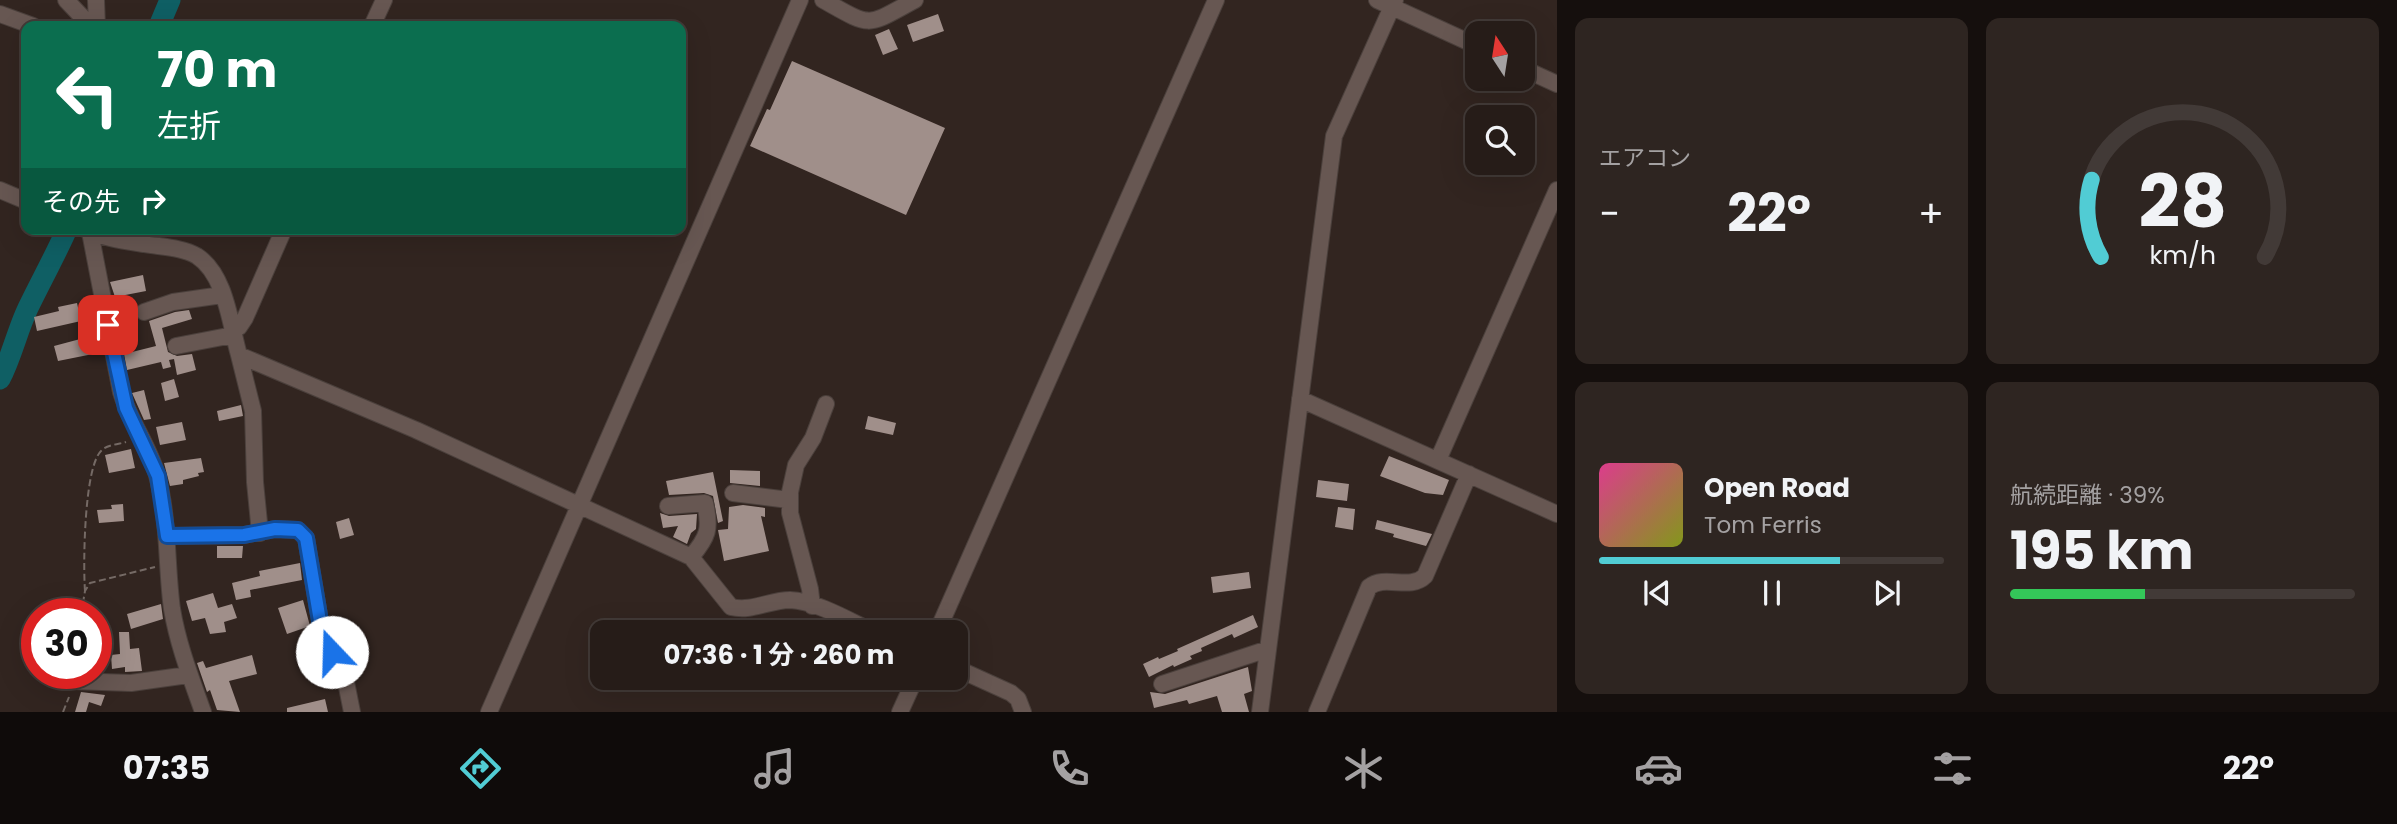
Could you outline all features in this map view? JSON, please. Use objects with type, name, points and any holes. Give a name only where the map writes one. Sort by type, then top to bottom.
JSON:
[{"type":"street","points":[[66,0],[87,21]]},
{"type":"street","points":[[96,0],[97,21]]},
{"type":"street","points":[[374,21],[384,0]]},
{"type":"street","points":[[489,712],[800,0]]},
{"type":"street","points":[[823,0],[859,20],[870,22],[877,21],[915,0]]},
{"type":"street","points":[[942,620],[1216,0]]},
{"type":"street","points":[[1260,712],[1335,136],[1388,2],[1465,40]]},
{"type":"street","points":[[0,14],[21,22]]},
{"type":"street","points":[[1535,74],[1557,84]]},
{"type":"street","points":[[0,190],[21,199]]},
{"type":"street","points":[[1438,460],[1557,190]]},
{"type":"street","points":[[89,235],[121,392],[129,417],[158,476],[167,536],[167,565],[173,612],[188,674],[203,712]]},
{"type":"street","points":[[104,235],[184,251],[196,256],[212,272],[222,295],[253,411],[260,533]]},
{"type":"street","points":[[176,346],[233,333],[239,327],[281,235]]},
{"type":"street","points":[[144,312],[173,302],[222,295]]},
{"type":"street","points":[[239,355],[415,430],[691,557],[731,607],[753,608],[793,600],[845,620]]},
{"type":"street","points":[[1300,399],[1557,514]]},
{"type":"street","points":[[812,606],[810,589],[789,513],[789,500],[796,465],[813,438],[827,404]]},
{"type":"street","points":[[1317,712],[1369,587],[1382,582],[1416,582],[1426,576],[1469,474]]},
{"type":"street","points":[[733,493],[789,500]]},
{"type":"street","points":[[668,506],[705,503],[707,536],[691,557]]},
{"type":"street","points":[[167,536],[298,530],[306,538],[321,627],[328,646],[342,667],[352,712]]},
{"type":"street","points":[[1162,684],[1268,649]]},
{"type":"street","points":[[968,673],[1012,693],[1018,699],[1023,712]]},
{"type":"street","points":[[112,682],[131,683],[188,674]]},
{"type":"street","points":[[900,712],[910,690]]},
{"type":"path","points":[[83,598],[86,505],[97,457],[104,448],[141,438]]},
{"type":"path","points":[[85,591],[96,580],[167,565]]},
{"type":"building","points":[[938,14],[944,31],[913,42],[907,25]]},
{"type":"building","points":[[889,29],[898,49],[883,55],[875,35]]},
{"type":"building","points":[[792,61],[945,128],[906,215],[750,146]]},
{"type":"building","points":[[143,275],[146,291],[115,297],[110,282]]},
{"type":"building","points":[[77,303],[81,321],[37,331],[34,317]]},
{"type":"building","points":[[189,310],[192,319],[162,328],[168,352],[177,356],[192,354],[196,370],[177,375],[174,359],[169,360],[171,367],[163,369],[161,362],[127,370],[122,343],[130,341],[132,352],[156,346],[149,321]]},
{"type":"building","points":[[99,334],[103,352],[58,361],[54,346]]},
{"type":"building","points":[[174,379],[179,397],[165,401],[161,383]]},
{"type":"building","points":[[144,390],[151,419],[144,420],[132,393]]},
{"type":"building","points":[[241,405],[243,416],[219,421],[217,411]]},
{"type":"building","points":[[868,416],[896,423],[893,435],[865,429]]},
{"type":"building","points":[[182,422],[186,440],[160,445],[156,427]]},
{"type":"building","points":[[131,449],[135,468],[109,473],[105,455]]},
{"type":"building","points":[[1389,456],[1449,480],[1443,495],[1425,493],[1380,476]]},
{"type":"building","points":[[201,458],[204,472],[183,480],[183,484],[170,486],[164,463]]},
{"type":"building","points":[[730,470],[760,471],[760,486],[730,483]]},
{"type":"building","points":[[713,472],[723,521],[718,523],[713,496],[704,493],[669,495],[666,481]]},
{"type":"building","points":[[1318,480],[1349,484],[1347,501],[1316,497]]},
{"type":"building","points":[[123,504],[124,521],[99,523],[97,510],[112,509],[111,505]]},
{"type":"building","points":[[743,505],[765,508],[765,517],[761,516],[769,551],[724,561],[718,530],[728,529],[729,507]]},
{"type":"building","points":[[1338,507],[1355,509],[1353,530],[1335,527]]},
{"type":"building","points":[[660,513],[669,516],[697,514],[696,529],[691,533],[687,544],[673,537],[678,526],[663,528]]},
{"type":"building","points":[[349,518],[354,535],[340,539],[336,522]]},
{"type":"building","points":[[1377,520],[1432,534],[1426,546],[1375,529]]},
{"type":"building","points":[[217,546],[243,546],[242,558],[217,558]]},
{"type":"building","points":[[300,563],[302,580],[250,590],[251,597],[236,600],[232,583],[260,576],[259,571]]},
{"type":"building","points":[[1249,572],[1251,588],[1213,593],[1211,577]]},
{"type":"building","points":[[213,593],[218,608],[232,604],[237,618],[224,622],[226,632],[210,634],[205,618],[192,621],[186,601]]},
{"type":"building","points":[[303,600],[310,626],[287,634],[278,608]]},
{"type":"building","points":[[161,604],[163,619],[131,629],[127,614]]},
{"type":"building","points":[[1253,615],[1258,627],[1234,638],[1232,634],[1201,648],[1202,651],[1190,656],[1192,659],[1149,677],[1143,664],[1178,651],[1177,649]]},
{"type":"building","points":[[119,632],[129,632],[130,649],[139,648],[142,671],[125,672],[125,667],[112,669],[112,655],[120,654]]},
{"type":"building","points":[[252,655],[257,674],[229,681],[240,712],[217,710],[210,690],[207,692],[197,663],[203,661],[206,668]]},
{"type":"building","points":[[1248,667],[1252,691],[1244,694],[1249,712],[1222,712],[1217,696],[1189,704],[1187,700],[1154,708],[1150,692],[1165,694]]},
{"type":"building","points":[[81,692],[105,695],[101,706],[89,702],[86,712],[75,712]]},
{"type":"building","points":[[325,699],[328,712],[287,712],[287,708]]},
{"type":"waterway","points":[[161,21],[170,0]]},
{"type":"waterway","points":[[0,379],[28,308],[64,235]]},
{"type":"route","points":[[108,325],[126,408],[158,476],[167,536],[244,535],[275,529],[298,530],[306,538],[321,627],[332,652]]}]
